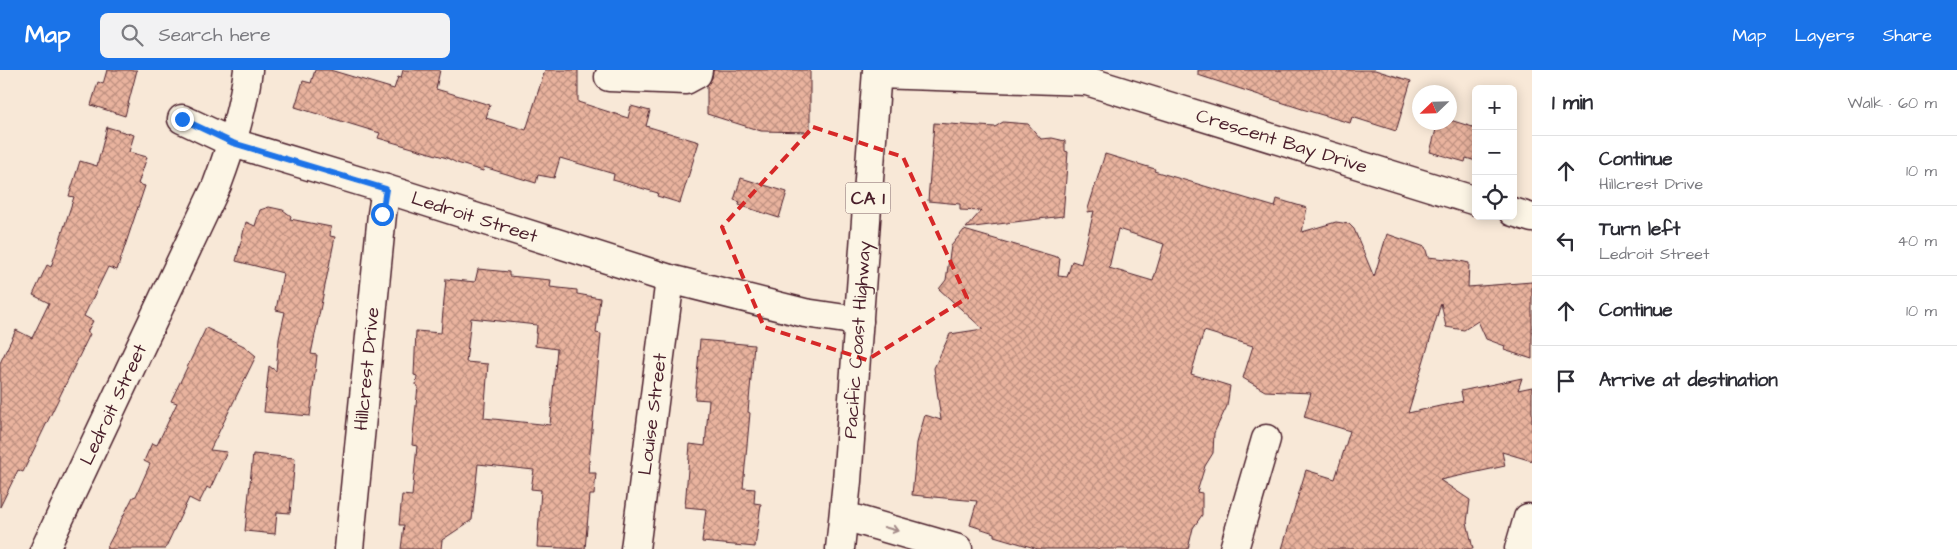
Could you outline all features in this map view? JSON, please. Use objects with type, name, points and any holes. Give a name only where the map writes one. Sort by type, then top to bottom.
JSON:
[{"type":"main road","points":[[182,119],[233,143],[248,70]]},
{"type":"main road","points":[[609,78],[686,80],[697,74],[698,70]]},
{"type":"main road","name":"Crescent Bay Drive","points":[[877,72],[1090,75],[1472,200]]},
{"type":"main road","name":"Pacific Coast Highway","points":[[842,549],[877,72]]},
{"type":"main road","name":"Ledroit Street","points":[[45,549],[217,185],[233,143],[386,189],[670,279],[805,313],[859,321]]},
{"type":"main road","name":"Hillcrest Drive","points":[[349,549],[386,189]]},
{"type":"main road","points":[[1517,213],[1532,218]]},
{"type":"main road","name":"Louise Street","points":[[635,549],[670,279]]},
{"type":"main road","points":[[1234,549],[1266,438]]},
{"type":"main road","points":[[844,516],[958,549]]},
{"type":"main road","points":[[1519,549],[1528,518]]},
{"type":"highlighted area","points":[[813,127],[903,157],[967,298],[867,360],[764,327],[722,227]]},
{"type":"building","points":[[107,70],[137,70],[125,116],[91,105],[98,82],[103,84]]},
{"type":"building","points":[[315,70],[330,70],[394,89],[398,77],[401,78],[403,70],[440,70],[436,89],[490,105],[486,118],[526,130],[545,70],[578,70],[578,102],[628,118],[631,106],[650,111],[646,126],[699,142],[680,203],[657,196],[658,193],[613,180],[614,174],[560,158],[554,178],[538,175],[536,183],[484,167],[483,171],[457,163],[447,158],[378,138],[380,133],[295,107],[303,81],[311,83]]},
{"type":"building","points":[[713,70],[810,70],[810,132],[761,131],[707,114],[707,85],[712,78]]},
{"type":"building","points":[[1198,70],[1375,70],[1411,81],[1396,131],[1352,117],[1350,123],[1302,109],[1198,75]]},
{"type":"building","points":[[1003,122],[1028,124],[1041,139],[1052,138],[1065,141],[1065,151],[1068,152],[1063,216],[966,228],[981,211],[960,210],[960,204],[928,201],[934,123],[995,127]]},
{"type":"building","points":[[1457,122],[1472,127],[1472,160],[1466,158],[1465,162],[1430,152],[1436,130],[1457,130]]},
{"type":"building","points":[[107,127],[134,135],[129,152],[147,157],[138,184],[145,186],[117,270],[108,267],[84,316],[93,321],[87,332],[90,334],[23,472],[18,470],[0,507],[0,363],[16,330],[32,338],[49,303],[33,295],[47,265],[51,267],[74,197],[69,196],[80,161],[97,166]]},
{"type":"building","points":[[1105,154],[1155,169],[1154,171],[1275,207],[1277,199],[1307,208],[1302,232],[1336,222],[1349,224],[1354,229],[1374,277],[1387,234],[1425,247],[1428,257],[1469,263],[1468,287],[1532,282],[1532,359],[1504,350],[1505,346],[1486,339],[1478,321],[1464,330],[1446,327],[1441,303],[1408,413],[1463,401],[1461,391],[1522,378],[1518,390],[1532,387],[1532,461],[1502,452],[1505,466],[1440,480],[1470,500],[1467,522],[1473,549],[1282,549],[1306,470],[1335,479],[1350,431],[1304,417],[1311,393],[1265,391],[1243,378],[1253,346],[1204,331],[1191,374],[1230,386],[1227,406],[1214,433],[1213,453],[1205,466],[1197,492],[1202,493],[1202,515],[1193,528],[1188,549],[1038,549],[994,536],[994,533],[970,525],[977,501],[912,495],[917,443],[925,415],[941,420],[934,368],[950,334],[983,329],[939,289],[946,280],[951,246],[964,230],[1060,258],[1058,276],[1067,277],[1072,261],[1081,264],[1094,211],[1087,212]],"holes":[[[1118,229],[1164,244],[1153,281],[1109,268]]]},
{"type":"building","points":[[741,178],[787,192],[779,218],[739,205],[740,202],[734,200]]},
{"type":"building","points":[[269,207],[283,210],[291,216],[290,219],[331,227],[330,236],[335,237],[311,354],[317,355],[310,416],[264,412],[269,366],[276,371],[279,339],[285,312],[276,310],[283,273],[236,261],[246,222],[255,226],[260,210]]},
{"type":"building","points":[[478,269],[509,272],[509,276],[551,280],[550,287],[577,290],[577,294],[600,298],[596,333],[601,334],[588,473],[596,473],[594,495],[590,495],[585,549],[537,547],[541,490],[531,489],[534,470],[478,464],[472,520],[442,540],[441,549],[401,549],[404,525],[399,525],[402,495],[412,496],[417,446],[412,445],[418,386],[416,385],[417,376],[414,375],[416,331],[441,333],[446,279],[475,282]],"holes":[[[471,318],[537,325],[535,346],[557,349],[550,425],[484,418],[488,364],[466,362]]]},
{"type":"building","points":[[206,328],[244,346],[256,356],[210,450],[227,452],[210,489],[207,487],[199,503],[189,498],[165,549],[106,549],[133,497],[136,496],[150,464],[144,461],[152,443],[157,445],[177,403],[171,401]]},
{"type":"building","points":[[700,340],[754,345],[743,488],[755,489],[754,503],[761,504],[755,547],[702,542],[706,509],[685,507],[690,444],[705,446],[709,400],[695,399]]},
{"type":"building","points":[[253,454],[295,458],[290,513],[277,512],[275,534],[245,531]]},
{"type":"route","points":[[182,119],[233,143],[386,189],[382,214]]}]
